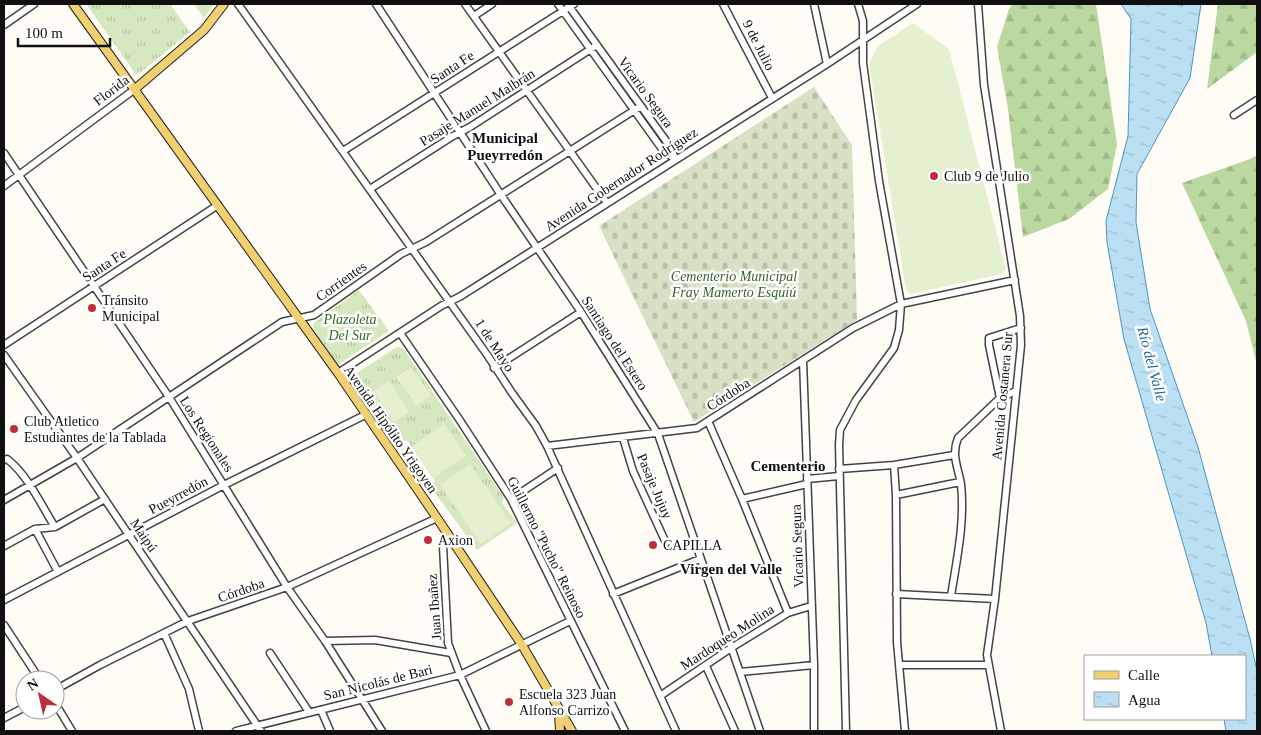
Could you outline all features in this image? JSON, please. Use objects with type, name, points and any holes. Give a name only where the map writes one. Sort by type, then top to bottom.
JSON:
[{"type":"main road","name":"Avenida Hipólito Yrigoyen","points":[[72,4],[338,373],[522,645],[572,731]]},
{"type":"main road","name":"Florida","points":[[135,89],[204,30],[224,4]]},
{"type":"main road","points":[[558,706],[560,731]]},
{"type":"street","points":[[4,25],[34,4]]},
{"type":"street","name":"1 de Mayo","points":[[238,4],[536,426],[558,468],[676,731]]},
{"type":"street","name":"Santiago del Estero","points":[[376,4],[434,94],[581,312],[658,434],[760,731]]},
{"type":"street","points":[[465,4],[607,203]]},
{"type":"street","points":[[474,16],[492,4]]},
{"type":"street","name":"Vicario Segura","points":[[558,4],[662,149],[675,160]]},
{"type":"street","name":"9 de Julio","points":[[723,4],[772,98]]},
{"type":"street","points":[[814,4],[827,64]]},
{"type":"street","points":[[846,731],[838,444],[840,430],[856,400],[894,348],[899,330],[901,304],[879,181],[863,62],[863,21],[858,4]]},
{"type":"street","name":"Avenida Gobernador Rodríguez","points":[[338,373],[827,64],[917,4]]},
{"type":"street","name":"Avenida Costanera Sur","points":[[978,4],[984,85],[1021,328],[1021,345],[995,599],[987,655],[1001,731]]},
{"type":"street","name":"Santa Fe","points":[[343,151],[570,5]]},
{"type":"street","name":"Vicario Segura","points":[[570,5],[669,145],[675,160]]},
{"type":"street","name":"Pasaje Manuel Malbrán","points":[[370,189],[598,46]]},
{"type":"street","name":"Florida","points":[[4,186],[135,89]]},
{"type":"street","points":[[1234,115],[1257,100]]},
{"type":"street","name":"Corrientes","points":[[4,500],[77,458],[282,322],[314,316],[401,254],[641,106]]},
{"type":"street","name":"Los Regionales","points":[[4,153],[169,397],[287,587],[325,641],[382,731]]},
{"type":"street","name":"Santa Fe","points":[[4,345],[218,205]]},
{"type":"street","name":"Córdoba","points":[[547,446],[697,428],[854,328],[901,304],[1014,280]]},
{"type":"street","points":[[494,368],[581,312]]},
{"type":"street","points":[[1000,398],[989,338],[1021,328]]},
{"type":"street","name":"Guillermo \"Pucho\" Reinoso","points":[[400,333],[511,499],[625,731]]},
{"type":"street","name":"Maipú","points":[[4,355],[77,458],[260,729]]},
{"type":"street","name":"Vicario Segura","points":[[803,360],[814,666],[814,731]]},
{"type":"street","points":[[952,596],[963,523],[960,482],[954,455],[958,438],[1000,398],[1016,391]]},
{"type":"street","name":"Pueyrredón","points":[[4,600],[224,485],[366,415]]},
{"type":"street","points":[[708,422],[742,499],[788,613]]},
{"type":"street","name":"Pasaje Jujuy","points":[[623,438],[633,471],[666,543]]},
{"type":"street","points":[[742,499],[839,473],[954,455]]},
{"type":"street","points":[[6,460],[13,464],[30,486],[55,527]]},
{"type":"street","points":[[894,465],[896,495],[896,594],[904,731]]},
{"type":"street","points":[[511,499],[558,468]]},
{"type":"street","points":[[896,495],[960,482]]},
{"type":"street","points":[[4,546],[35,529],[55,527],[105,500]]},
{"type":"street","name":"Córdoba","points":[[65,685],[188,621],[287,587],[437,518]]},
{"type":"street","points":[[35,529],[58,572]]},
{"type":"street","name":"Juan Ibañez","points":[[448,534],[443,546],[448,643],[460,675],[486,731]]},
{"type":"street","points":[[613,594],[700,559]]},
{"type":"street","points":[[896,594],[995,599]]},
{"type":"street","name":"Mardoqueo Molina","points":[[660,696],[788,613],[811,606]]},
{"type":"street","name":"San Nicolás de Bari","points":[[236,731],[260,729],[309,712],[460,675],[570,621]]},
{"type":"street","points":[[4,625],[33,670]]},
{"type":"street","points":[[164,634],[189,690],[199,731]]},
{"type":"street","points":[[325,641],[375,640],[451,652]]},
{"type":"street","points":[[270,653],[309,712]]},
{"type":"street","points":[[899,665],[988,665]]},
{"type":"street","points":[[706,666],[735,731]]},
{"type":"street","points":[[740,672],[814,666]]},
{"type":"street","points":[[321,710],[330,731]]},
{"type":"street","points":[[4,718],[15,712]]},
{"type":"street","points":[[65,719],[72,731]]},
{"type":"green space","points":[[86,4],[170,4],[190,32],[140,73],[135,73]]},
{"type":"green space","points":[[194,4],[214,4],[204,18]]},
{"type":"green space","points":[[1013,4],[1096,4],[1117,144],[1108,189],[1069,219],[1023,237],[1008,109],[997,47],[1009,9]]},
{"type":"green space","points":[[1218,4],[1257,4],[1257,52],[1207,89]]},
{"type":"green space","name":"Club 9 de Julio","points":[[913,23],[949,49],[1006,269],[1002,274],[910,294],[906,289],[869,64],[878,46]]},
{"type":"green space","name":"Cementerio Municipal Fray Mamerto Esquiú","points":[[814,87],[852,145],[857,320],[694,422],[599,226]]},
{"type":"green space","points":[[1257,155],[1257,365],[1246,321],[1182,183]]},
{"type":"green space","name":"Plazoleta Del Sur","points":[[359,290],[389,331],[339,364],[313,329],[314,323]]},
{"type":"green space","points":[[397,347],[403,348],[504,498],[502,503],[517,523],[477,550],[430,486],[435,481],[407,440],[398,446],[355,379],[354,375]]},
{"type":"green space","points":[[411,367],[431,396],[416,406],[396,377]]},
{"type":"green space","points":[[389,381],[409,412],[394,422],[374,391]]},
{"type":"green space","points":[[444,424],[466,455],[434,478],[412,446]]},
{"type":"green space","points":[[470,464],[511,523],[481,544],[440,485]]},
{"type":"water","name":"Río del Valle","points":[[1121,4],[1181,4],[1182,6],[1183,4],[1201,4],[1190,78],[1137,174],[1136,222],[1150,309],[1198,447],[1250,639],[1257,671],[1257,731],[1226,731],[1224,720],[1246,720],[1246,655],[1212,655],[1206,623],[1124,339],[1107,242],[1106,221],[1128,136],[1131,19]]},
{"type":"place","name":"Club 9 de Julio","points":[[934,176]]},
{"type":"place","name":"Tránsito Municipal","points":[[92,308]]},
{"type":"place","name":"Club Atletico Estudiantes de la Tablada","points":[[14,429]]},
{"type":"place","name":"Axion","points":[[428,540]]},
{"type":"place","name":"CAPILLA","points":[[653,545]]},
{"type":"place","name":"Escuela 323 Juan Alfonso Carrizo","points":[[509,702]]},
{"type":"district","name":"Municipal Pueyrredón","points":[[505,146]]},
{"type":"district","name":"Cementerio","points":[[788,466]]},
{"type":"district","name":"Virgen del Valle","points":[[731,569]]}]
